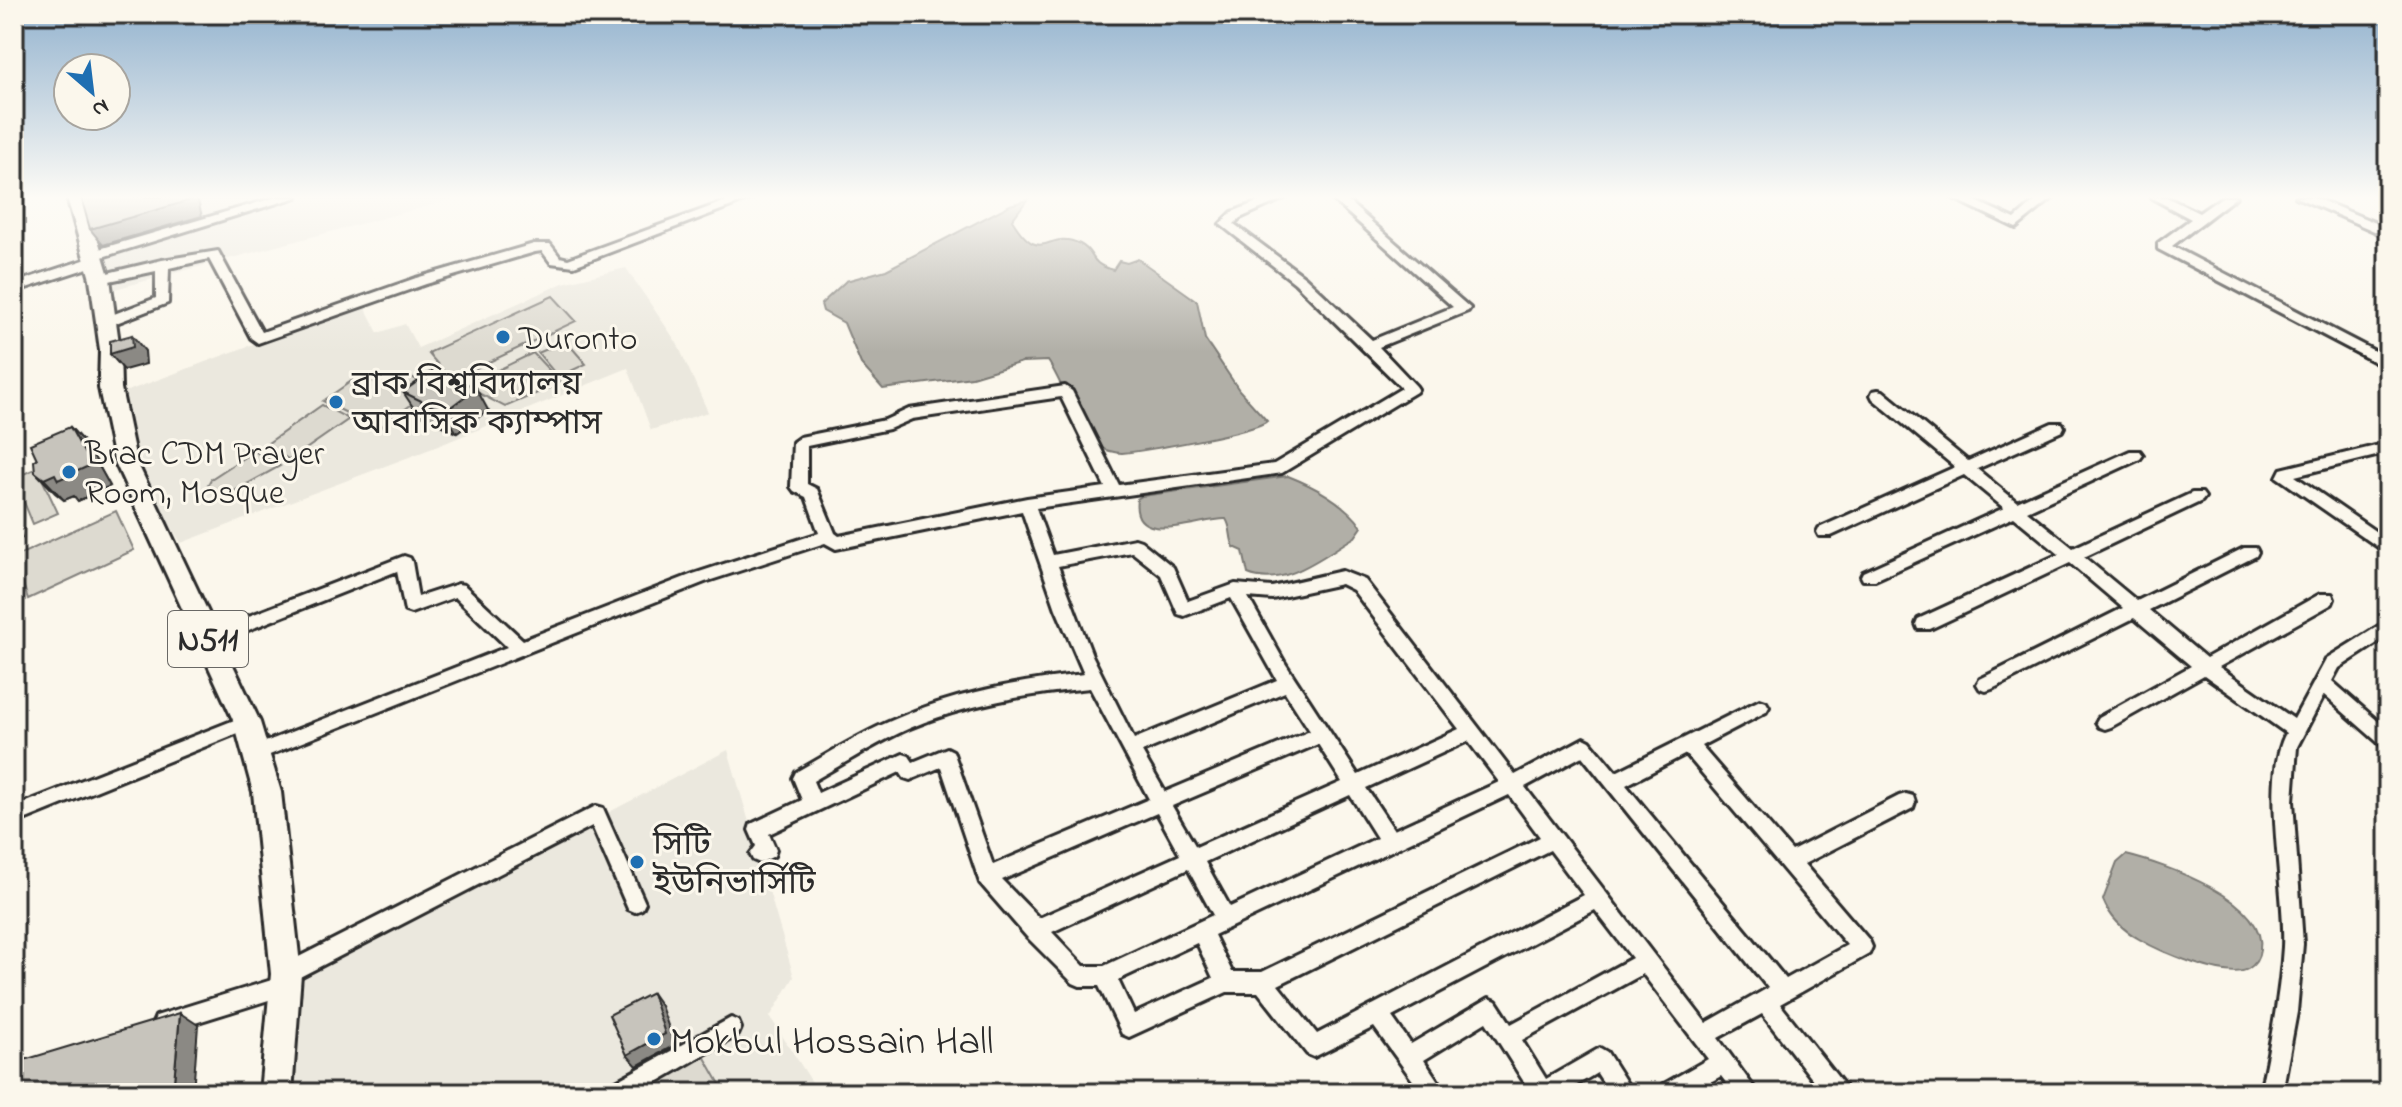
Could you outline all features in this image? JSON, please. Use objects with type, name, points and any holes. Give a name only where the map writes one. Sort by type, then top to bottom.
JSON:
[{"type":"highway","name":"N511","points":[[91,249],[106,322],[110,388],[125,460],[247,722],[267,792],[285,980],[276,1093]]},
{"type":"street","points":[[14,288],[143,249]]},
{"type":"street","points":[[96,265],[162,264],[213,254],[258,338],[421,281],[532,249]]},
{"type":"street","points":[[546,249],[556,260],[569,263],[608,249]]},
{"type":"street","points":[[1114,490],[1065,391],[909,414],[889,424],[800,442],[799,487],[812,493],[828,536],[836,543],[1027,504],[1277,469],[1411,389],[1370,346],[1258,249]]},
{"type":"street","points":[[1370,346],[1463,308],[1395,249]]},
{"type":"street","points":[[2168,249],[2388,364]]},
{"type":"street","points":[[106,322],[163,300],[162,264]]},
{"type":"street","points":[[1878,395],[2204,666],[2296,730]]},
{"type":"street","points":[[1825,532],[2057,427]]},
{"type":"street","points":[[2388,448],[2286,473],[2285,477],[2388,548]]},
{"type":"street","points":[[1869,576],[2135,455]]},
{"type":"street","points":[[1924,624],[2197,497]]},
{"type":"street","points":[[1027,504],[1061,603],[1095,680],[1226,919]]},
{"type":"street","points":[[256,753],[699,578],[828,536]]},
{"type":"street","points":[[1048,562],[1135,545],[1167,571],[1184,609],[1235,590],[1272,593],[1342,577],[1359,585],[1747,1093]]},
{"type":"street","points":[[1986,684],[2250,552]]},
{"type":"street","points":[[208,639],[404,562],[411,606],[458,590],[522,650]]},
{"type":"street","points":[[1235,590],[1289,683],[1390,841]]},
{"type":"street","points":[[2105,722],[2326,599]]},
{"type":"street","points":[[2271,1093],[2287,1012],[2293,944],[2284,801],[2288,746],[2333,663],[2388,627]]},
{"type":"street","points":[[813,804],[802,778],[889,729],[961,705],[1060,683],[1095,680]]},
{"type":"street","points":[[1132,748],[1289,683]]},
{"type":"street","points":[[2322,683],[2388,741]]},
{"type":"street","points":[[1614,782],[1760,707]]},
{"type":"street","points":[[14,816],[247,722]]},
{"type":"street","points":[[1034,930],[1352,783],[1473,731]]},
{"type":"street","points":[[987,877],[1321,734]]},
{"type":"street","points":[[1689,744],[1862,947],[1704,1035]]},
{"type":"street","points":[[760,854],[767,850],[758,830],[903,762],[910,772],[947,756],[987,877],[1080,976],[1105,976],[1514,784],[1584,746],[1774,996],[1836,1093]]},
{"type":"street","points":[[1790,862],[1906,802]]},
{"type":"street","points":[[149,1027],[285,980],[596,814],[635,903]]},
{"type":"street","points":[[1105,976],[1129,1027],[1226,982],[1263,982],[1554,839]]},
{"type":"street","points":[[1263,982],[1314,1047],[1598,898]]},
{"type":"street","points":[[1201,930],[1226,982]]},
{"type":"street","points":[[1507,1037],[1645,962]]},
{"type":"street","points":[[1409,1057],[1489,1008],[1543,1093],[1600,1059],[1622,1093]]},
{"type":"street","points":[[1377,1014],[1435,1093]]},
{"type":"street","points":[[617,1093],[731,1028]]},
{"type":"street","points":[[1670,1093],[1724,1062]]},
{"type":"shaded area","points":[[102,249],[267,249],[111,290]]},
{"type":"shaded area","points":[[927,249],[1087,249],[1099,264],[1113,270],[1119,261],[1127,263],[1138,259],[1197,301],[1205,339],[1239,390],[1267,421],[1222,435],[1119,453],[1098,446],[1084,430],[1048,361],[1022,362],[972,377],[883,389],[861,364],[844,323],[823,311],[821,304],[846,281],[886,270]]},
{"type":"shaded area","name":"ব্রাক বিশ্ববিদ্যালয় আবাসিক ক্যাম্পাস","points":[[626,268],[677,343],[708,412],[651,430],[628,368],[433,448],[181,543],[156,501],[137,452],[125,392],[363,303],[378,333],[405,324],[418,348],[563,283]]},
{"type":"shaded area","name":"Duronto","points":[[553,296],[576,321],[451,380],[428,353]]},
{"type":"shaded area","points":[[566,341],[586,364],[558,377],[538,353]]},
{"type":"shaded area","points":[[533,353],[561,383],[505,407],[465,386]]},
{"type":"shaded area","points":[[360,375],[391,391],[411,377],[434,388],[378,429],[323,401]]},
{"type":"shaded area","points":[[322,405],[349,419],[290,460],[264,446]]},
{"type":"shaded area","points":[[254,451],[280,466],[220,499],[216,492],[205,490],[211,479]]},
{"type":"shaded area","points":[[37,468],[58,513],[33,524],[14,478]]},
{"type":"shaded area","points":[[1288,476],[1329,496],[1362,527],[1355,537],[1290,574],[1262,577],[1248,574],[1243,551],[1234,547],[1226,519],[1155,527],[1144,523],[1138,514],[1137,499],[1142,496]]},
{"type":"shaded area","points":[[116,511],[134,550],[28,599],[14,557]]},
{"type":"shaded area","name":"সিটি ইউনিভার্সিটি","points":[[728,750],[794,977],[770,1017],[819,1093],[294,1093],[300,974]]},
{"type":"shaded area","points":[[2126,855],[2187,876],[2231,900],[2248,915],[2258,932],[2260,950],[2255,963],[2238,972],[2210,968],[2162,950],[2122,927],[2103,900],[2117,863]]},
{"type":"shaded area","points":[[699,1047],[725,1093],[631,1093]]},
{"type":"building","points":[[132,335],[133,347],[110,354],[110,341]]},
{"type":"building","points":[[435,369],[476,388],[444,412],[403,392]]},
{"type":"building","points":[[70,427],[91,465],[58,480],[55,474],[44,479],[35,472],[34,461],[37,459],[30,444]]},
{"type":"building","points":[[652,993],[665,1034],[627,1055],[609,1015]]},
{"type":"building","points":[[180,1013],[173,1093],[14,1093],[14,1063]]},
{"type":"place","name":"Duronto","points":[[503,337]]},
{"type":"place","name":"ব্রাক বিশ্ববিদ্যালয় আবাসিক ক্যাম্পাস","points":[[336,402]]},
{"type":"place","name":"Brac CDM Prayer Room, Mosque","points":[[69,472]]},
{"type":"place","name":"সিটি ইউনিভার্সিটি","points":[[637,862]]},
{"type":"place","name":"Mokbul Hossain Hall","points":[[654,1039]]}]
